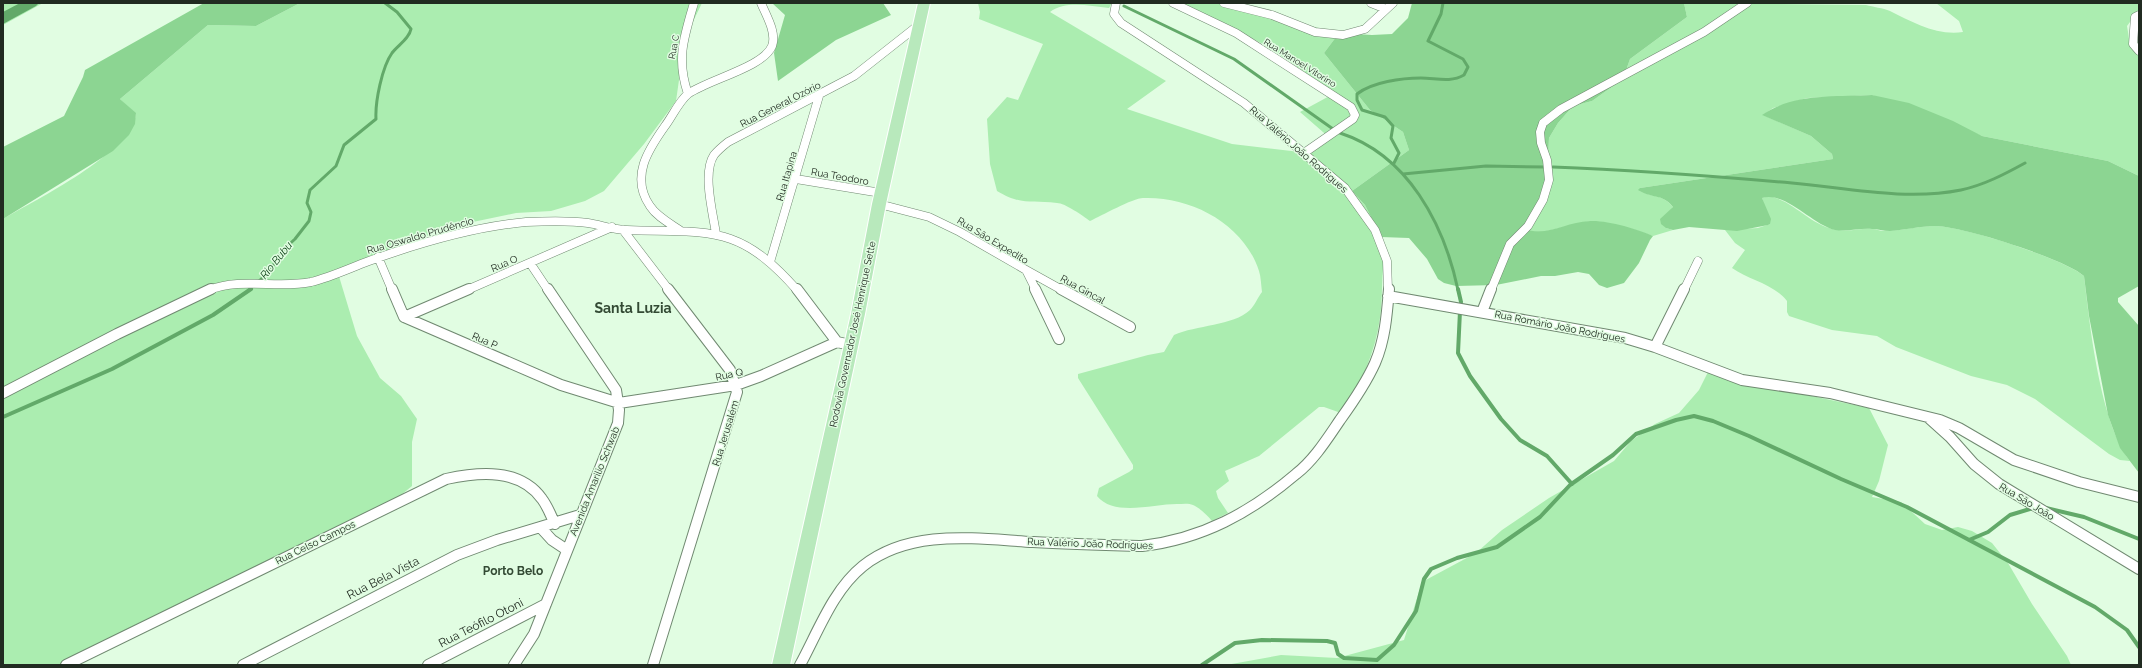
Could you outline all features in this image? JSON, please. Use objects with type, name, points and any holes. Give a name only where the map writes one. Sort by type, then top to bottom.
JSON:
[{"type":"main road","name":"Rodovia Governador José Henrique Sette","points":[[781,665],[844,343],[880,199],[924,3]]},
{"type":"street","name":"Rua C","points":[[688,94],[681,74],[680,58],[694,3]]},
{"type":"street","points":[[681,232],[660,216],[650,206],[641,176],[650,148],[688,94],[761,58],[772,48],[774,36],[761,3]]},
{"type":"street","name":"Rua Valério João Rodrigues","points":[[800,665],[831,607],[846,584],[868,563],[894,548],[931,540],[972,539],[1142,546],[1168,544],[1187,538],[1238,517],[1297,474],[1318,451],[1355,399],[1375,363],[1382,340],[1389,279],[1386,261],[1375,230],[1356,201],[1346,188],[1235,96],[1121,23],[1113,15],[1112,11],[1116,3]]},
{"type":"street","name":"Rua Manoel Vitorino","points":[[1173,3],[1236,33],[1351,107],[1355,115],[1353,119],[1304,153]]},
{"type":"street","points":[[1224,3],[1272,14],[1315,32],[1332,34],[1354,33],[1365,29],[1379,18],[1393,3]]},
{"type":"street","points":[[1371,3],[1386,9]]},
{"type":"street","points":[[1482,312],[1510,244],[1528,226],[1543,200],[1549,180],[1548,160],[1541,143],[1540,132],[1542,123],[1561,109],[1704,32],[1734,10],[1747,3]]},
{"type":"street","points":[[2139,15],[2135,17],[2134,44],[2139,51]]},
{"type":"street","name":"Rua General Ozório","points":[[716,234],[709,178],[714,156],[728,142],[819,96],[854,76],[920,24]]},
{"type":"street","name":"Rua Itapina","points":[[770,262],[796,179],[819,96]]},
{"type":"street","name":"Rua Teodoro","points":[[796,179],[880,199]]},
{"type":"street","name":"Rua São Expedito","points":[[880,199],[960,232],[1026,270],[1059,339]]},
{"type":"street","name":"Rua Oswaldo Prudêncio","points":[[3,393],[118,334],[211,289],[226,284],[242,282],[291,284],[311,282],[378,257],[459,233],[512,224],[559,220],[583,222],[622,230],[716,234],[740,243],[770,262],[804,296],[844,343]]},
{"type":"street","name":"Rua O","points":[[404,317],[612,227]]},
{"type":"street","points":[[622,230],[730,370],[736,385]]},
{"type":"street","points":[[378,257],[404,317]]},
{"type":"street","points":[[1655,347],[1698,261]]},
{"type":"street","name":"Avenida Amarilio Schwab","points":[[514,665],[534,634],[618,422],[618,403],[612,384],[530,263]]},
{"type":"street","name":"Rua Gincal","points":[[1026,270],[1130,327]]},
{"type":"street","name":"Rua Romário João Rodrigues","points":[[1388,296],[1601,333],[1655,347],[1742,380],[1830,393],[1927,416],[1954,426],[2014,460],[2079,482],[2139,497]]},
{"type":"street","name":"Rua P","points":[[404,317],[561,385],[618,403]]},
{"type":"street","name":"Rua Q","points":[[618,403],[736,385],[844,343]]},
{"type":"street","name":"Rua Jerusalém","points":[[653,665],[734,403],[736,385]]},
{"type":"street","name":"Rua São João","points":[[1927,416],[1950,437],[1974,464],[1999,484],[2139,568]]},
{"type":"street","name":"Rua Celso Campos","points":[[66,665],[446,479],[461,475],[490,473],[515,478],[534,491],[542,500],[555,524]]},
{"type":"street","name":"Rua Bela Vista","points":[[243,665],[457,555],[496,540],[580,516]]},
{"type":"street","points":[[541,528],[552,540],[567,550]]},
{"type":"street","name":"Rua Teófilo Otoni","points":[[428,665],[546,604]]},
{"type":"green space","points":[[3,3],[43,3],[3,25]]},
{"type":"green space","points":[[204,3],[300,3],[256,26],[208,25],[120,99],[136,113],[135,124],[129,135],[113,151],[3,219],[3,147],[64,116],[85,70]]},
{"type":"green space","points":[[300,3],[702,3],[685,38],[676,101],[644,144],[604,191],[585,201],[551,211],[516,213],[468,223],[413,240],[338,273],[357,336],[380,378],[401,396],[417,419],[412,442],[412,486],[395,500],[59,665],[3,665],[3,219],[80,174],[101,159],[118,144],[130,129],[136,114],[120,99],[208,25],[256,26]]},
{"type":"green space","points":[[772,3],[883,3],[891,15],[836,40],[778,81],[774,53],[785,15]]},
{"type":"green space","points":[[978,3],[1112,3],[1109,8],[1086,5],[1070,5],[1056,8],[1050,12],[1166,81],[1127,109],[1232,144],[1300,152],[1331,139],[1300,112],[1335,93],[1267,46],[1181,3],[1216,3],[1339,33],[1324,53],[1370,110],[1403,132],[1409,150],[1352,191],[1365,205],[1381,237],[1373,237],[1385,254],[1378,331],[1371,356],[1361,380],[1341,413],[1324,407],[1319,407],[1259,456],[1225,471],[1229,481],[1216,491],[1218,498],[1228,513],[1212,521],[1206,514],[1191,504],[1123,508],[1104,502],[1097,496],[1099,488],[1129,472],[1133,469],[1133,465],[1078,378],[1078,374],[1164,352],[1174,335],[1224,322],[1243,315],[1252,308],[1262,292],[1260,273],[1252,254],[1241,239],[1213,216],[1197,208],[1179,202],[1161,199],[1138,199],[1090,221],[1065,205],[1048,202],[1020,201],[997,191],[990,164],[987,119],[1007,97],[1018,100],[1043,44],[979,19],[980,12]]},
{"type":"green space","points":[[1412,3],[1684,3],[1687,17],[1630,59],[1623,79],[1592,101],[1573,106],[1558,123],[1549,138],[1546,192],[1523,229],[1541,231],[1581,222],[1597,221],[1622,226],[1653,236],[1639,263],[1624,283],[1607,288],[1599,285],[1589,274],[1578,272],[1555,276],[1541,276],[1496,285],[1456,286],[1444,283],[1438,279],[1427,259],[1409,238],[1381,237],[1365,205],[1352,191],[1409,150],[1403,132],[1370,110],[1324,53],[1339,33],[1372,35],[1392,34],[1408,18]]},
{"type":"green space","points":[[1684,3],[1866,5],[1887,10],[1916,24],[1934,30],[1953,33],[1963,32],[1959,21],[1936,3],[2139,3],[2139,10],[2127,26],[2130,44],[2139,55],[2139,176],[2108,161],[1982,136],[1872,95],[1807,98],[1773,108],[1763,115],[1811,136],[1832,154],[1833,159],[1640,188],[1640,191],[1661,198],[1673,207],[1667,215],[1666,228],[1673,230],[1653,236],[1632,229],[1590,221],[1547,231],[1534,232],[1523,229],[1548,152],[1549,138],[1558,123],[1573,106],[1592,101],[1623,79],[1630,59],[1687,17]]},
{"type":"green space","points":[[1872,95],[1909,103],[1953,121],[1982,136],[2108,161],[2139,176],[2139,286],[2118,298],[2118,302],[2139,326],[2139,473],[2120,448],[2108,415],[2089,316],[2084,276],[2073,269],[2036,253],[1989,237],[1948,227],[1929,226],[1890,231],[1874,229],[1844,231],[1835,230],[1826,227],[1789,203],[1771,197],[1762,198],[1771,219],[1770,224],[1768,225],[1737,231],[1689,227],[1673,230],[1666,228],[1661,224],[1660,219],[1673,207],[1661,198],[1638,190],[1640,188],[1833,159],[1832,154],[1811,136],[1762,115],[1787,103],[1801,100],[1830,96]]},
{"type":"green space","points":[[1769,196],[1787,203],[1811,219],[1829,228],[1843,230],[1874,229],[1884,231],[1929,226],[1949,227],[1989,237],[2035,253],[2056,261],[2084,276],[2093,347],[2104,399],[2111,423],[2120,444],[2130,461],[2120,460],[2109,454],[2035,399],[2007,385],[1971,376],[1896,347],[1877,336],[1832,330],[1789,316],[1787,312],[1787,301],[1782,295],[1768,286],[1732,268],[1745,250],[1735,243],[1725,230],[1758,228],[1770,224],[1762,198]]},
{"type":"green space","points":[[1709,370],[1749,383],[1869,408],[1888,445],[1879,481],[1872,497],[1901,502],[1925,524],[1942,530],[1958,527],[1972,531],[1992,543],[2008,563],[2032,604],[2067,656],[2071,665],[1226,665],[1281,655],[1337,658],[1404,640],[1422,582],[1476,553],[1502,530],[1549,498],[1614,461],[1631,441],[1655,424],[1679,413],[1699,390]]},
{"type":"waterway","name":"Rio Bubu","points":[[3,19],[31,3]]},
{"type":"waterway","name":"Rio Bubu","points":[[249,290],[269,272],[282,251],[295,239],[309,221],[311,212],[307,203],[310,190],[336,166],[344,145],[376,119],[378,94],[388,59],[406,39],[411,29],[397,12],[385,3]]},
{"type":"waterway","points":[[1394,163],[1399,153],[1391,138],[1393,126],[1385,117],[1362,110],[1357,100],[1357,94],[1371,86],[1396,80],[1421,78],[1443,80],[1453,79],[1464,75],[1468,67],[1463,59],[1428,41],[1441,14],[1443,3]]},
{"type":"waterway","points":[[1124,6],[1234,59],[1333,129]]},
{"type":"waterway","points":[[1340,133],[1364,143],[1385,158],[1404,175],[1419,195],[1432,217],[1452,265],[1458,290]]},
{"type":"waterway","points":[[1553,167],[1702,176],[1792,183],[1898,194],[1919,194],[1940,193],[1970,188],[1994,179],[2025,163]]},
{"type":"waterway","points":[[1403,174],[1486,166],[1546,167]]},
{"type":"waterway","name":"Rio Bubu","points":[[3,417],[112,369],[213,315],[251,289]]},
{"type":"waterway","points":[[1458,289],[1461,302]]},
{"type":"waterway","points":[[1460,311],[1458,353],[1470,376],[1501,419],[1520,440],[1547,456],[1572,484]]},
{"type":"waterway","points":[[1572,484],[1613,455],[1636,434],[1676,420],[1694,416],[1713,421],[1749,436],[1841,479],[1907,507],[1969,540]]},
{"type":"waterway","points":[[1202,665],[1235,643],[1262,640],[1327,641],[1335,643],[1338,654],[1344,658],[1377,660],[1394,645],[1416,611],[1424,579],[1431,569],[1457,558],[1497,547],[1540,517],[1572,484]]},
{"type":"waterway","points":[[1969,540],[1988,532],[2010,515],[2033,508]]},
{"type":"waterway","points":[[2046,508],[2084,517],[2139,539]]},
{"type":"waterway","points":[[1969,540],[2095,607],[2127,630],[2139,647]]},
{"type":"district","name":"Santa Luzia","points":[[633,308]]},
{"type":"district","name":"Porto Belo","points":[[513,571]]}]
